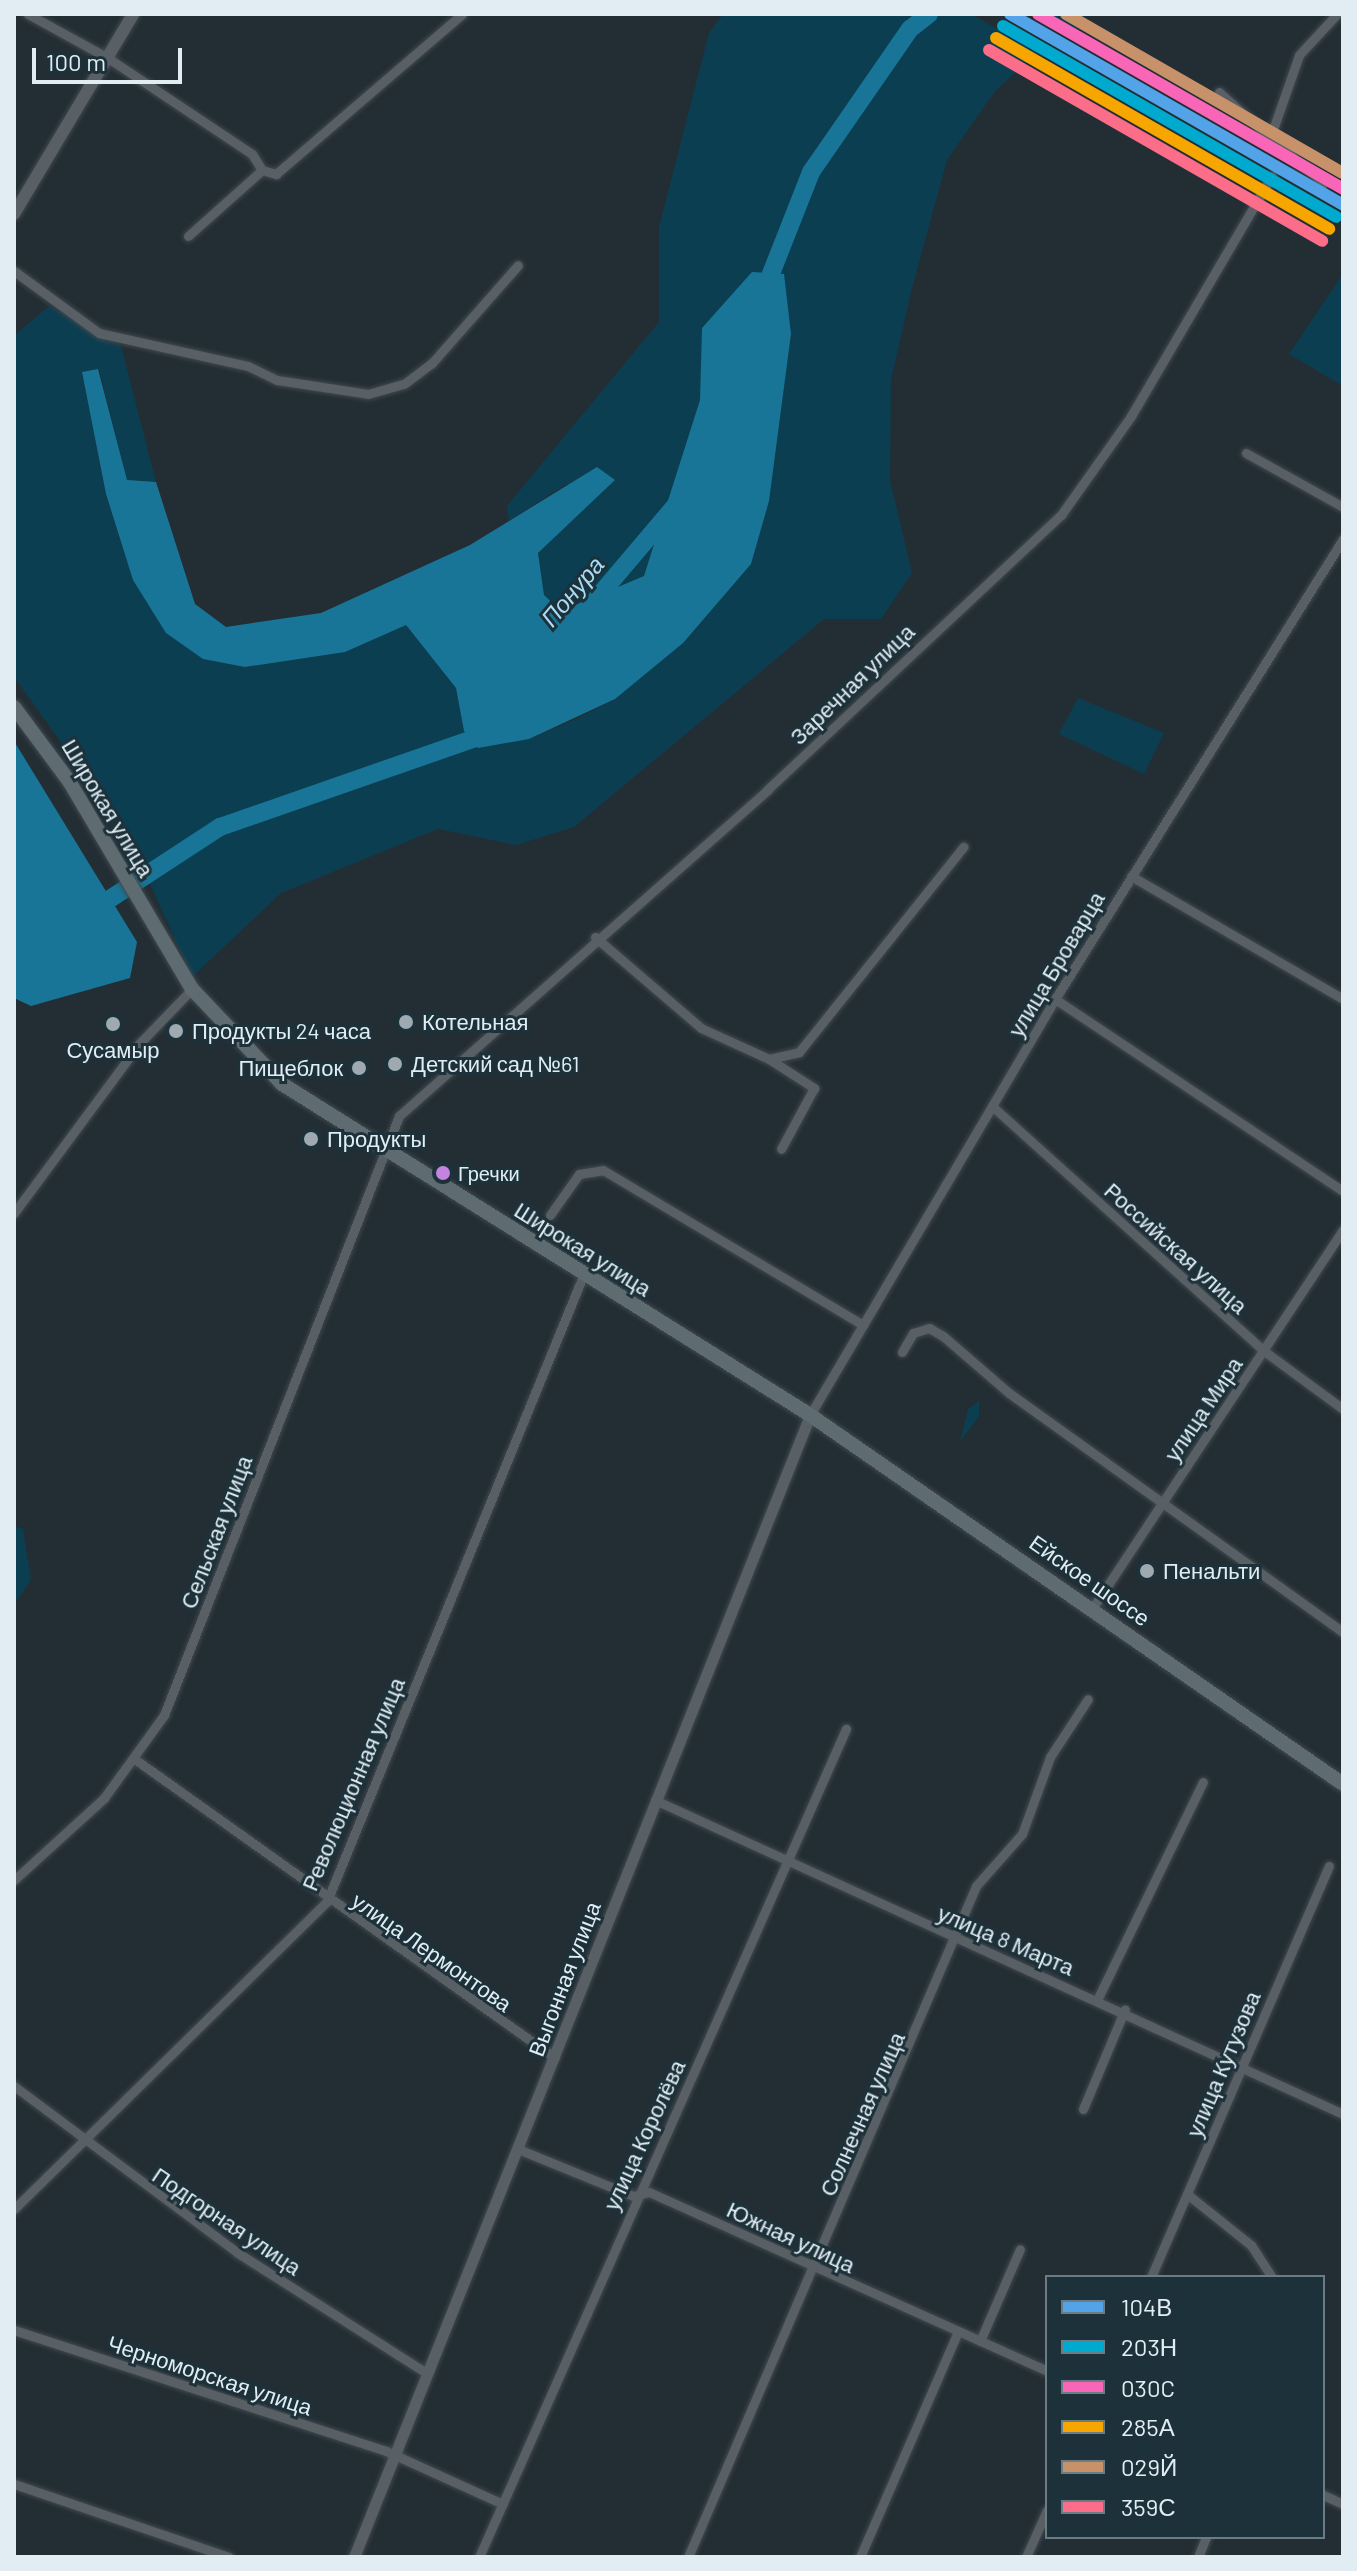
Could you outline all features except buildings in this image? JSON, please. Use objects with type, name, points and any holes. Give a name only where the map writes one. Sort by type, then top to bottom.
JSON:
[{"type":"main road","points":[[14,214],[133,14]]},
{"type":"main road","name":"Широкая улица","points":[[14,707],[69,781],[192,989],[282,1084],[380,1152],[810,1415]]},
{"type":"main road","name":"Ейское шоссе","points":[[810,1415],[1343,1784]]},
{"type":"street","points":[[28,14],[108,58],[252,154],[262,170],[276,174],[462,14]]},
{"type":"street","points":[[1270,138],[1299,55],[1338,18]]},
{"type":"street","points":[[1219,92],[1324,183]]},
{"type":"street","points":[[188,236],[262,170]]},
{"type":"street","name":"Заречная улица","points":[[380,1152],[399,1116],[595,937],[767,790],[1061,515],[1131,416],[1272,176]]},
{"type":"street","points":[[14,271],[99,333],[248,366],[277,380],[368,394],[404,384],[432,363],[518,265]]},
{"type":"street","points":[[1246,453],[1343,507]]},
{"type":"street","name":"улица Броварца","points":[[810,1415],[1055,999],[1343,539]]},
{"type":"street","points":[[769,1059],[809,1043],[963,847]]},
{"type":"street","points":[[1131,876],[1343,999]]},
{"type":"street","points":[[595,937],[673,1008],[769,1059],[814,1088],[781,1149]]},
{"type":"street","points":[[14,1213],[139,1044],[192,989]]},
{"type":"street","points":[[1055,999],[1343,1191]]},
{"type":"street","name":"Российская улица","points":[[992,1106],[1264,1351],[1343,1409]]},
{"type":"street","name":"Сельская улица","points":[[14,1880],[136,1760],[183,1672],[380,1152]]},
{"type":"street","points":[[550,1215],[579,1174],[603,1170],[863,1325]]},
{"type":"street","name":"улица Мира","points":[[1092,1609],[1343,1230]]},
{"type":"street","name":"Революционная улица","points":[[14,2209],[85,2145],[91,2128],[327,1901],[583,1276]]},
{"type":"street","points":[[902,1352],[913,1333],[929,1328],[1343,1632]]},
{"type":"street","name":"Выгонная улица","points":[[354,2557],[810,1415]]},
{"type":"street","name":"Солнечная улица","points":[[688,2557],[957,1940],[976,1886],[1022,1834],[1050,1757],[1088,1699]]},
{"type":"street","name":"улица Королёва","points":[[479,2557],[633,2196],[846,1729]]},
{"type":"street","name":"улица Лермонтова","points":[[136,1760],[327,1901],[555,2058]]},
{"type":"street","points":[[1098,1998],[1203,1782]]},
{"type":"street","name":"улица 8 Марта","points":[[655,1800],[957,1940],[1125,2009],[1343,2114]]},
{"type":"street","name":"улица Кутузова","points":[[1152,2275],[1329,1866]]},
{"type":"street","points":[[1083,2109],[1125,2009]]},
{"type":"street","name":"Подгорная улица","points":[[14,2086],[85,2145],[428,2374]]},
{"type":"street","name":"Южная улица","points":[[518,2149],[633,2196],[649,2192],[1045,2370]]},
{"type":"street","points":[[1187,2194],[1251,2245],[1271,2275]]},
{"type":"street","points":[[980,2341],[1020,2249]]},
{"type":"street","name":"Черноморская улица","points":[[14,2330],[395,2456],[503,2504]]},
{"type":"street","points":[[860,2557],[958,2332]]},
{"type":"street","points":[[14,2484],[229,2557]]},
{"type":"street","points":[[1026,2557],[1045,2514]]},
{"type":"shaded area","points":[[723,14],[971,14],[1038,52],[995,91],[947,160],[912,288],[891,380],[890,480],[912,573],[881,619],[824,619],[574,827],[516,845],[438,829],[281,893],[192,977],[127,833],[14,677],[14,336],[49,306],[121,346],[156,482],[127,481],[99,369],[82,373],[106,494],[133,580],[245,667],[345,652],[405,624],[456,688],[464,731],[529,739],[578,718],[615,699],[751,564],[769,501],[791,334],[702,365],[700,400],[645,576],[561,611],[544,595],[538,553],[615,480],[565,485],[509,521],[507,506],[659,322],[659,227],[709,33]]},
{"type":"shaded area","points":[[1031,14],[1086,14],[1074,37]]},
{"type":"shaded area","points":[[752,272],[784,274],[791,334],[769,501],[751,564],[683,643],[615,699],[529,739],[478,748],[464,731],[456,688],[406,625],[345,652],[245,667],[203,659],[166,633],[133,580],[106,494],[82,372],[98,369],[127,480],[156,482],[195,604],[226,627],[321,613],[470,545],[597,467],[615,480],[538,553],[544,595],[561,611],[644,576],[700,400],[702,328]]},
{"type":"shaded area","points":[[1343,274],[1343,386],[1289,354]]},
{"type":"shaded area","points":[[1078,698],[1164,733],[1144,774],[1059,734]]},
{"type":"shaded area","points":[[14,741],[137,942],[130,978],[31,1006],[14,998]]},
{"type":"shaded area","points":[[979,1401],[979,1416],[960,1442],[968,1409]]},
{"type":"shaded area","points":[[14,1526],[23,1529],[31,1580],[14,1604]]},
{"type":"waterway","name":"Понура","points":[[763,294],[811,172],[910,29],[929,14]]},
{"type":"waterway","name":"Понура","points":[[586,611],[676,505]]},
{"type":"waterway","name":"Понура","points":[[96,908],[220,827],[481,736],[490,725]]},
{"type":"transit line","name":"104В","points":[[1010,14],[1343,205]]},
{"type":"transit line","name":"030C","points":[[1038,14],[1343,189]]},
{"type":"transit line","name":"029Й","points":[[1066,14],[1343,173]]},
{"type":"transit line","name":"203Н","points":[[1003,26],[1336,217]]},
{"type":"transit line","name":"285А","points":[[996,38],[1329,229]]},
{"type":"transit line","name":"359С","points":[[989,50],[1322,241]]},
{"type":"place","name":"Котельная","points":[[406,1022]]},
{"type":"place","name":"Сусамыр","points":[[113,1024]]},
{"type":"place","name":"Продукты 24 часа","points":[[176,1031]]},
{"type":"place","name":"Детский сад №61","points":[[395,1064]]},
{"type":"place","name":"Пищеблок","points":[[359,1068]]},
{"type":"place","name":"Продукты","points":[[311,1139]]},
{"type":"place","name":"Гречки","points":[[443,1173]]},
{"type":"place","name":"Пенальти","points":[[1147,1571]]}]
